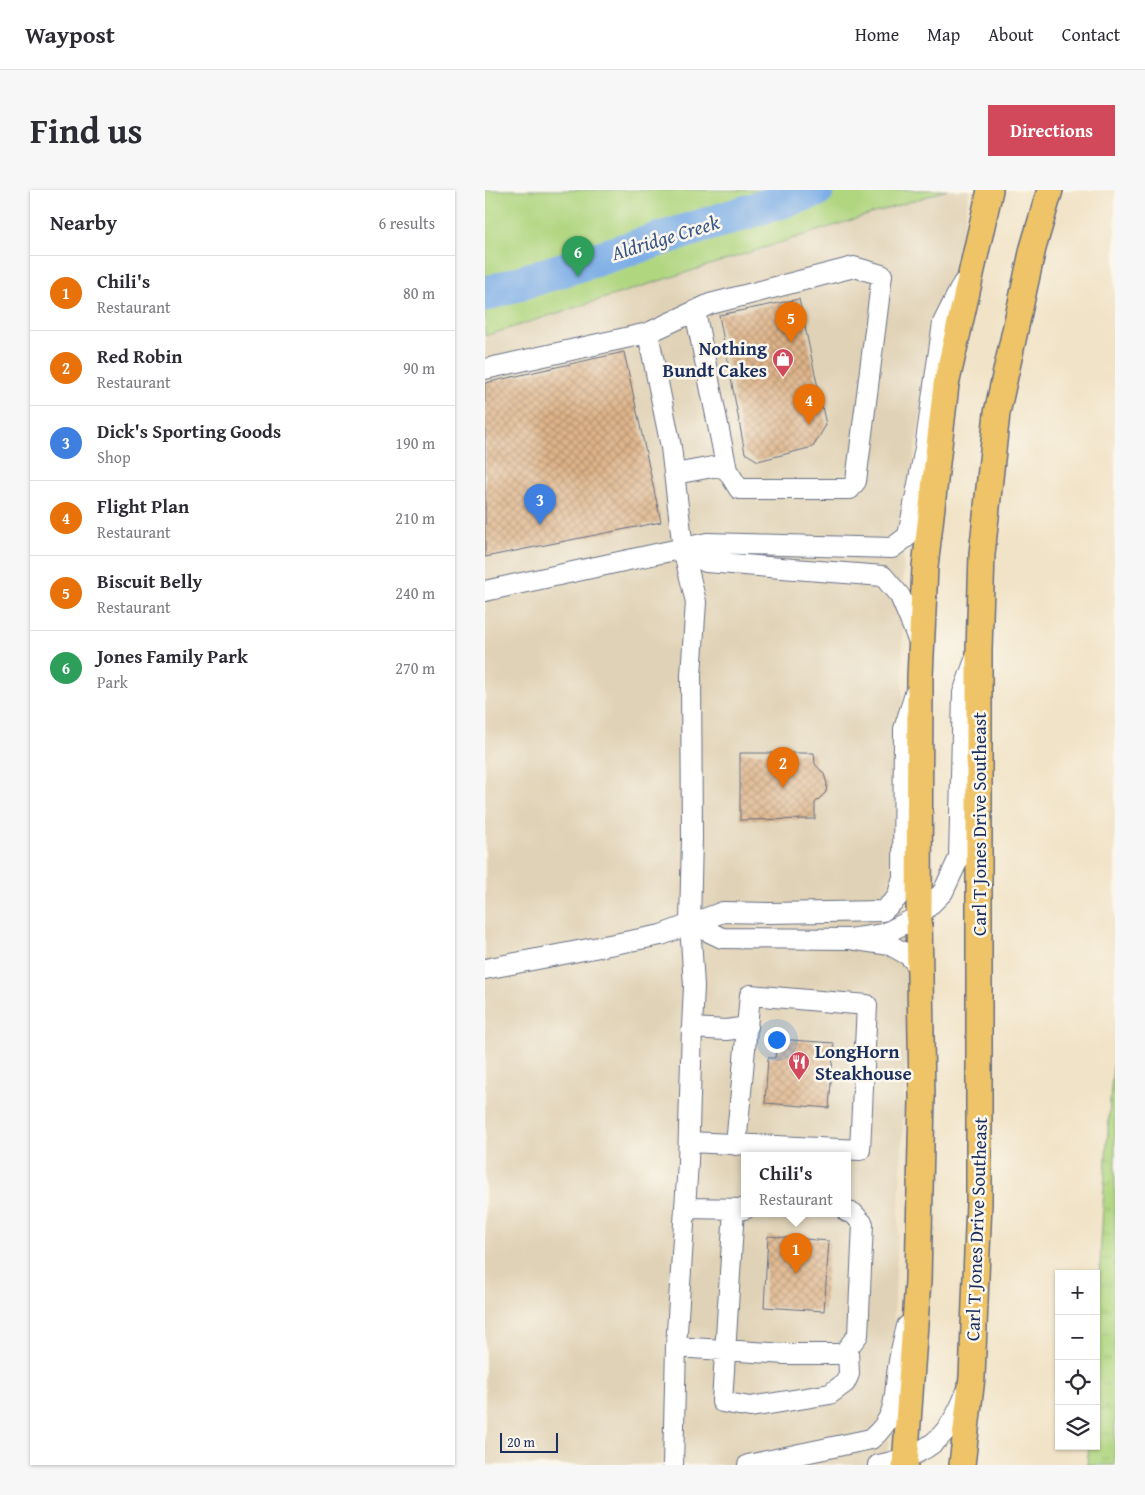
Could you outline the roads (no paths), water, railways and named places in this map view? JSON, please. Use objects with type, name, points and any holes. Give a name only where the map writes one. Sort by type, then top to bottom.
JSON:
[{"type":"main road","points":[[905,1462],[918,1280],[922,1098],[919,916],[920,678],[925,567],[946,385],[990,190]]},
{"type":"main road","name":"Carl T Jones Drive Southeast","points":[[962,1465],[972,1377],[979,1202],[979,650],[982,554],[997,413],[1033,248],[1051,190]]},
{"type":"lane","points":[[485,591],[707,543],[892,548],[908,536],[925,448],[943,323],[972,265]]},
{"type":"lane","points":[[485,370],[648,332],[710,304],[854,267],[882,275],[856,481],[849,489],[739,490],[727,470],[695,311]]},
{"type":"lane","points":[[648,332],[671,447],[683,549],[696,602],[691,674],[692,838],[689,923],[693,986],[693,1028],[689,1142],[676,1347],[673,1465]]},
{"type":"lane","points":[[675,474],[718,466],[727,470]]},
{"type":"lane","points":[[683,549],[706,562],[883,576],[900,596],[921,647]]},
{"type":"lane","points":[[850,939],[884,934],[919,916],[943,892],[959,858],[963,693],[979,650]]},
{"type":"lane","points":[[485,969],[661,935],[689,923],[723,912],[771,913],[883,910],[897,898],[903,877],[905,729],[920,678]]},
{"type":"lane","points":[[689,923],[722,938],[850,939],[890,945],[908,955],[920,966]]},
{"type":"lane","points":[[689,1142],[736,1145],[860,1150],[867,1005],[750,995],[736,1145]]},
{"type":"lane","points":[[693,1028],[726,1030],[747,1027]]},
{"type":"lane","points":[[685,1208],[740,1209],[722,1402],[750,1407],[830,1394],[845,1383],[849,1374],[848,1351]]},
{"type":"lane","points":[[676,1347],[726,1351],[843,1354],[848,1351],[858,1335],[863,1224],[851,1213]]},
{"type":"lane","points":[[748,1465],[871,1439],[884,1428],[894,1408],[898,1362],[918,1280]]},
{"type":"lane","points":[[878,1465],[905,1462],[938,1441],[949,1429],[961,1407],[972,1377]]},
{"type":"waterway","name":"Aldridge Creek","points":[[485,294],[817,190]]},
{"type":"place","name":"Jones Family Park","points":[[578,277]]},
{"type":"place","name":"Biscuit Belly","points":[[791,343]]},
{"type":"place","name":"Nothing Bundt Cakes","points":[[783,378]]},
{"type":"place","name":"Flight Plan","points":[[809,425]]},
{"type":"place","name":"Dick's Sporting Goods","points":[[540,525]]},
{"type":"place","name":"Red Robin","points":[[783,788]]},
{"type":"place","name":"LongHorn Steakhouse","points":[[799,1081]]},
{"type":"place","name":"Chili's","points":[[796,1274]]}]
